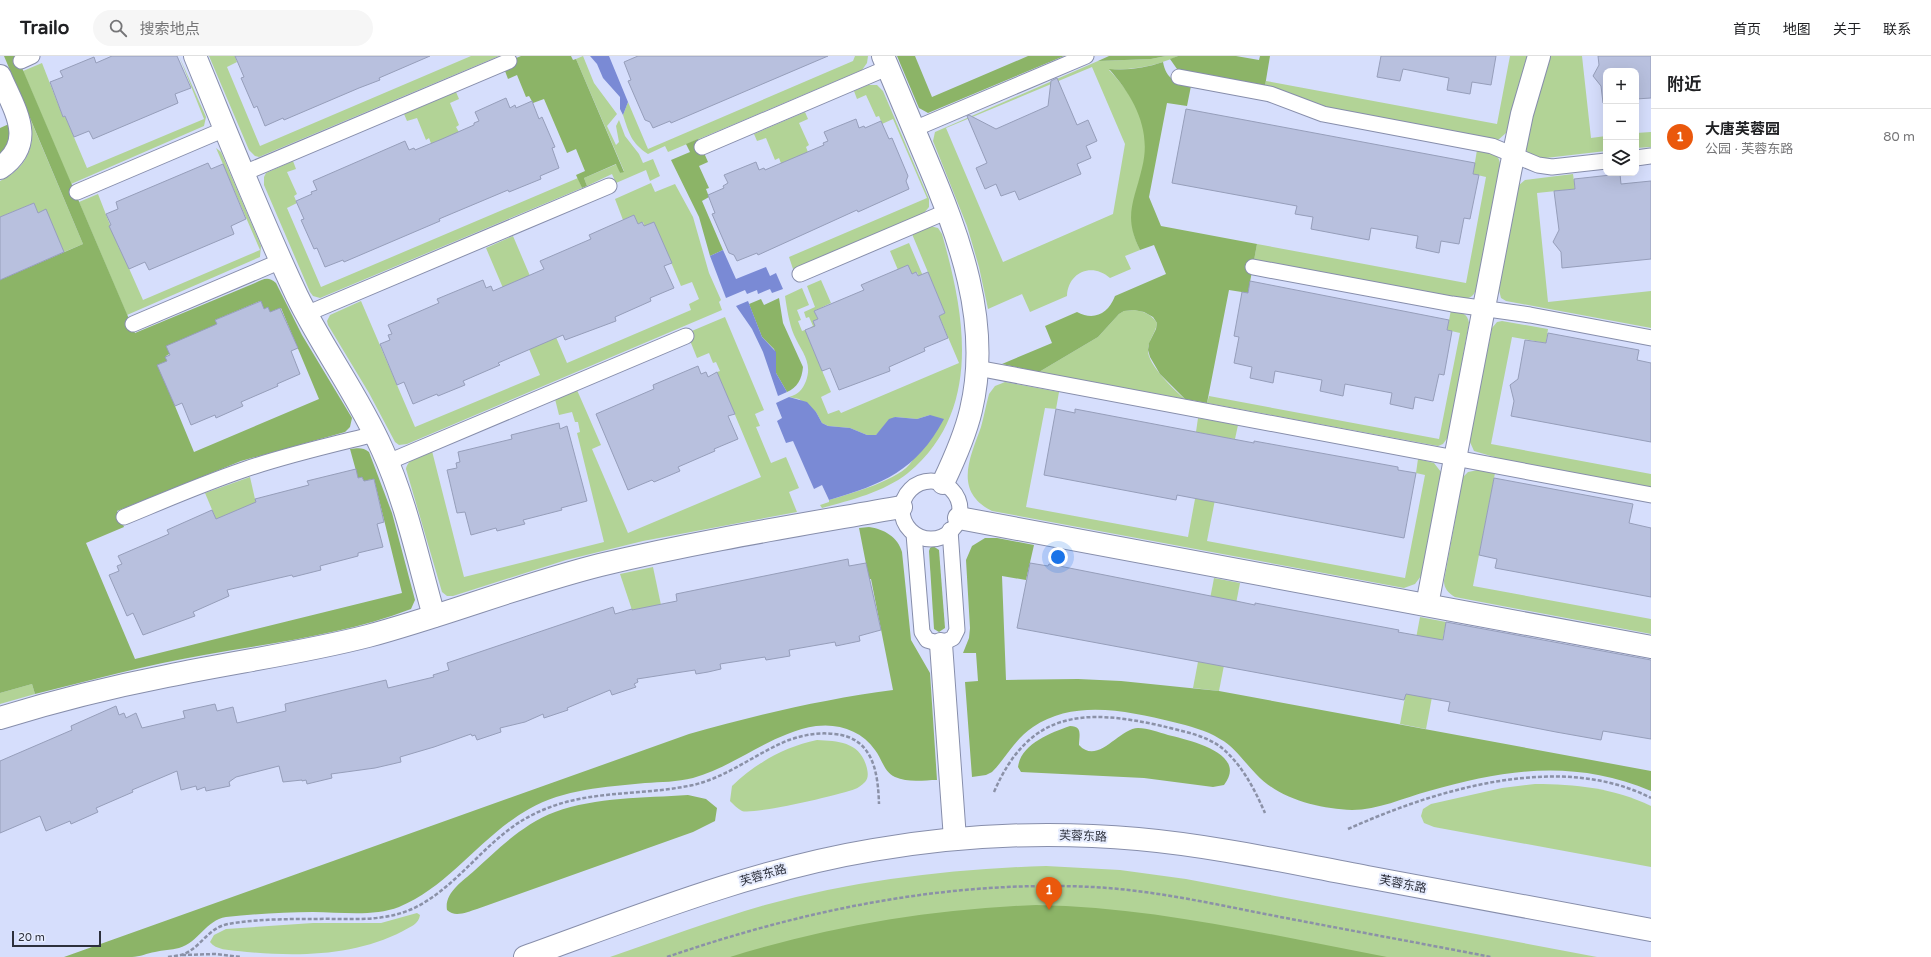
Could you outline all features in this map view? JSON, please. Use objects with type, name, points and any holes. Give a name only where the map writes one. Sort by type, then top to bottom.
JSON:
[{"type":"street","points":[[194,56],[281,261],[307,314],[375,434],[388,462],[406,518],[434,616]]},
{"type":"street","points":[[1427,605],[1514,154],[1530,85],[1539,56]]},
{"type":"street","points":[[885,62],[948,211],[958,240],[974,302],[979,346],[972,410],[960,447],[943,484]]},
{"type":"street","points":[[0,76],[19,120],[22,135],[19,149],[11,160],[0,168]]},
{"type":"street","points":[[0,718],[93,693],[167,676],[361,637],[600,565],[724,539],[901,507]]},
{"type":"street","points":[[953,527],[1427,605],[1651,647]]},
{"type":"street","points":[[941,644],[955,839]]},
{"type":"street","name":"芙蓉东路","points":[[525,957],[698,895],[771,872],[873,850],[955,839],[1030,835],[1079,835],[1180,844],[1269,858],[1651,930]]},
{"type":"lane","points":[[914,129],[1086,56]]},
{"type":"lane","points":[[244,173],[509,60]]},
{"type":"lane","points":[[702,146],[885,62]]},
{"type":"lane","points":[[1179,77],[1270,94],[1323,114],[1492,146],[1538,165],[1552,167],[1603,161]]},
{"type":"lane","points":[[77,192],[226,129]]},
{"type":"lane","points":[[1639,158],[1651,156]]},
{"type":"lane","points":[[307,314],[609,186]]},
{"type":"lane","points":[[800,274],[948,211]]},
{"type":"lane","points":[[133,324],[281,261]]},
{"type":"lane","points":[[1253,267],[1651,338]]},
{"type":"lane","points":[[388,462],[686,336]]},
{"type":"lane","points":[[977,368],[1651,495]]},
{"type":"lane","points":[[124,517],[209,482],[279,458],[375,434]]},
{"type":"lane","points":[[914,534],[922,632],[927,640],[941,644],[953,638],[957,630],[953,527],[960,510],[958,499],[951,489],[943,484],[931,481],[920,483],[910,490],[901,507],[904,522],[914,534],[920,538],[931,540],[942,537],[953,527]]},
{"type":"path","points":[[994,792],[1012,758],[1022,745],[1042,730],[1062,721],[1084,717],[1116,718],[1182,731],[1220,746],[1235,760],[1252,786],[1265,813]]},
{"type":"path","points":[[178,956],[190,950],[218,927],[228,924],[278,920],[374,919],[393,916],[413,908],[433,896],[514,827],[530,816],[554,805],[595,795],[692,785],[726,773],[790,740],[810,734],[842,734],[864,746],[871,756],[878,780],[879,804]]},
{"type":"path","points":[[1348,829],[1383,813],[1419,801],[1462,789],[1510,779],[1538,777],[1580,779],[1618,786],[1651,798]]},
{"type":"path","points":[[667,957],[763,926],[836,908],[946,892],[1036,886],[1094,887],[1166,896],[1492,957]]},
{"type":"path","points":[[168,957],[215,954],[241,957]]},
{"type":"green space","points":[[4,56],[17,56],[135,333],[261,280],[271,279],[276,283],[302,335],[352,418],[350,427],[345,432],[241,461],[117,511],[124,527],[86,543],[135,659],[402,593],[374,479],[368,480],[367,496],[362,477],[358,478],[350,449],[358,448],[369,452],[392,513],[415,600],[411,609],[361,625],[309,637],[161,663],[35,694],[32,684],[0,693],[0,280],[83,244]],"holes":[[[260,301],[264,309],[268,308],[276,326],[275,310],[281,308],[319,399],[194,452],[158,365],[173,375],[166,356],[217,324],[215,320]]]},
{"type":"green space","points":[[179,56],[206,117],[204,126],[71,184],[23,71],[42,63],[63,117],[65,116],[87,168],[204,119]]},
{"type":"green space","points":[[209,56],[235,56],[237,62],[227,67],[260,146],[471,56],[499,56],[259,157],[255,156],[249,150]]},
{"type":"green space","points":[[521,56],[571,56],[573,60],[576,59],[624,172],[620,173],[616,164],[584,178],[587,186],[582,188],[576,175],[585,171],[576,149],[567,153],[544,99],[533,103],[529,96],[526,97],[517,75],[508,79],[505,71],[512,68],[509,61]]},
{"type":"green space","points":[[583,56],[594,83],[617,114],[607,126],[616,145],[619,142],[616,126],[619,120],[625,136],[639,154],[643,163],[653,159],[660,176],[650,181],[646,170],[616,183],[612,174],[587,186],[584,178],[617,164],[620,173],[624,171],[576,59]]},
{"type":"green space","points":[[855,56],[868,56],[867,63],[862,70],[668,152],[665,146],[648,154],[642,150],[631,137],[623,115],[628,102],[648,149],[853,61]]},
{"type":"green space","points":[[897,56],[915,56],[932,97],[1028,56],[1064,56],[928,113],[919,108]]},
{"type":"green space","points":[[1109,56],[1166,56],[1151,59],[1098,61]]},
{"type":"green space","points":[[1166,56],[1178,56],[1144,67],[1109,70],[1124,87],[1136,106],[1144,127],[1146,138],[1144,163],[1132,210],[1134,235],[1140,250],[1125,256],[1131,269],[1110,278],[1103,273],[1096,271],[1089,270],[1082,272],[1072,281],[1068,288],[1067,296],[1030,312],[1022,294],[988,309],[979,267],[967,226],[933,141],[935,132],[1098,61],[1151,59]],"holes":[[[1092,67],[1125,144],[1113,214],[1003,262],[946,128]]]},
{"type":"green space","points":[[1178,56],[1236,56],[1259,60],[1260,56],[1270,56],[1265,86],[1177,69],[1170,59]]},
{"type":"green space","points":[[1510,56],[1527,56],[1506,133],[1498,140],[1315,106],[1281,90],[1265,86],[1266,81],[1497,124]]},
{"type":"green space","points":[[1550,56],[1582,56],[1591,138],[1603,136],[1603,151],[1537,159],[1527,153],[1528,134]]},
{"type":"green space","points":[[1163,62],[1164,68],[1172,79],[1176,82],[1191,86],[1187,106],[1167,103],[1149,197],[1161,226],[1257,244],[1248,293],[1229,290],[1207,403],[1185,399],[1160,374],[1150,357],[1148,350],[1149,343],[1156,329],[1157,323],[1153,317],[1144,312],[1134,310],[1124,311],[1119,314],[1098,337],[1039,372],[1002,364],[1052,343],[1045,326],[1077,312],[1089,316],[1100,314],[1108,307],[1115,296],[1166,274],[1154,245],[1140,250],[1132,228],[1131,218],[1133,200],[1142,168],[1145,140],[1143,127],[1133,103],[1126,91],[1109,69],[1122,70],[1150,66]]},
{"type":"green space","points":[[868,85],[877,85],[883,91],[929,199],[929,207],[923,214],[793,269],[789,257],[927,198],[893,119],[882,124],[879,116],[876,117],[866,95],[857,99],[854,91]]},
{"type":"green space","points":[[456,92],[459,99],[450,103],[459,125],[456,127],[460,134],[432,146],[429,138],[426,140],[417,118],[407,121],[404,114]]},
{"type":"green space","points":[[805,112],[808,119],[799,123],[809,145],[806,147],[809,155],[782,166],[779,158],[775,160],[766,138],[757,141],[754,134]]},
{"type":"green space","points":[[29,116],[83,244],[64,252],[46,210],[38,213],[34,203],[0,217],[0,181],[17,170],[28,154],[32,136]]},
{"type":"green space","points":[[9,124],[10,137],[0,156],[0,128]]},
{"type":"green space","points":[[1651,132],[1651,147],[1639,148],[1639,133]]},
{"type":"green space","points":[[698,139],[708,162],[699,166],[709,188],[706,189],[709,197],[702,201],[723,250],[710,256],[699,217],[671,160],[690,152],[686,144]]},
{"type":"green space","points":[[216,148],[221,152],[261,246],[260,257],[127,315],[79,202],[98,194],[119,248],[143,300],[260,250]]},
{"type":"green space","points":[[1477,150],[1492,153],[1498,157],[1500,165],[1478,283],[1475,292],[1470,297],[1463,299],[1254,260],[1257,244],[1466,283],[1486,177],[1473,174]]},
{"type":"green space","points":[[293,161],[296,169],[287,172],[297,194],[294,196],[297,203],[287,208],[321,287],[578,178],[582,188],[320,298],[313,296],[310,292],[264,185],[264,177],[266,173]]},
{"type":"green space","points":[[1573,174],[1575,189],[1537,193],[1548,302],[1651,291],[1651,328],[1506,301],[1501,298],[1499,290],[1519,185],[1525,180]]},
{"type":"green space","points":[[651,183],[655,192],[675,184],[693,217],[709,273],[721,300],[719,302],[722,310],[407,444],[399,445],[395,442],[369,393],[328,325],[327,321],[330,315],[361,301],[415,427],[540,375],[486,248],[513,236],[567,363],[691,310],[689,304],[699,299],[692,282],[681,286],[654,222],[650,240],[643,222],[638,224],[634,215],[623,220],[615,199]]},
{"type":"green space","points":[[930,226],[938,228],[942,234],[957,297],[961,329],[962,361],[958,391],[948,421],[932,448],[908,473],[899,480],[867,495],[822,508],[820,505],[829,502],[829,500],[874,485],[886,480],[906,468],[912,461],[917,450],[930,415],[917,419],[895,417],[876,435],[867,435],[850,428],[828,426],[822,423],[816,412],[799,399],[789,397],[798,393],[803,387],[808,374],[808,368],[805,357],[792,330],[785,296],[802,288],[809,305],[797,310],[801,320],[798,321],[802,331],[805,330],[831,392],[821,397],[828,414],[839,410],[841,413],[959,363],[939,316],[945,313],[912,234]]},
{"type":"green space","points":[[909,243],[928,288],[924,290],[917,272],[912,274],[908,265],[898,270],[890,251]]},
{"type":"green space","points":[[821,280],[831,303],[814,311],[818,319],[813,321],[821,339],[817,341],[811,327],[813,326],[809,317],[806,318],[804,312],[815,307],[807,286]]},
{"type":"green space","points":[[779,298],[783,323],[803,367],[798,382],[794,388],[787,392],[776,373],[776,355],[774,349],[762,337],[749,304],[761,299],[764,305]]},
{"type":"green space","points":[[1134,310],[1147,314],[1157,323],[1148,346],[1149,356],[1162,377],[1185,399],[1039,372],[1098,337],[1119,314],[1124,311]]},
{"type":"green space","points":[[1451,310],[1465,315],[1469,323],[1448,437],[1443,444],[1438,446],[1207,403],[1209,396],[1439,439],[1460,333],[1447,330]]},
{"type":"green space","points":[[725,317],[764,410],[755,414],[760,426],[756,427],[771,463],[786,457],[799,488],[789,492],[797,512],[643,541],[566,560],[453,596],[447,596],[442,592],[406,469],[410,462],[432,451],[464,577],[604,542],[577,433],[580,432],[578,422],[575,422],[572,412],[559,415],[555,399],[577,390],[601,445],[592,449],[628,533],[761,477],[717,372],[720,371],[716,362],[713,363],[709,353],[697,358],[687,333]]},
{"type":"green space","points":[[1502,321],[1548,329],[1546,343],[1512,337],[1491,444],[1651,474],[1651,487],[1501,459],[1474,451],[1470,442],[1471,432],[1492,328],[1497,322]]},
{"type":"green space","points":[[1005,382],[1059,392],[1056,409],[1045,408],[1026,507],[1188,537],[1207,434],[1196,432],[1198,418],[1238,425],[1235,439],[1227,438],[1207,541],[1405,578],[1425,475],[1416,473],[1418,459],[1434,463],[1441,472],[1421,576],[1415,584],[1404,588],[992,511],[980,503],[972,494],[968,484],[969,462],[981,427],[989,394],[995,386]]},
{"type":"green space","points":[[1478,470],[1495,473],[1473,586],[1651,619],[1651,634],[1455,597],[1448,592],[1444,581],[1463,477],[1468,472]]},
{"type":"green space","points":[[250,477],[257,508],[216,519],[205,493]]},
{"type":"green space","points":[[869,527],[885,532],[894,538],[902,552],[911,640],[930,673],[937,780],[911,781],[895,777],[888,772],[870,743],[857,733],[841,727],[825,725],[816,726],[784,735],[724,766],[693,778],[585,790],[542,802],[512,820],[434,887],[399,907],[367,913],[291,912],[226,917],[213,922],[192,941],[179,948],[135,957],[64,957],[689,734],[790,708],[893,690],[871,579],[869,579],[859,528]]},
{"type":"green space","points":[[985,538],[997,538],[1034,545],[1026,580],[1002,576],[1006,680],[1078,679],[1121,681],[1219,691],[1651,771],[1651,791],[1595,774],[1567,771],[1540,771],[1513,773],[1458,783],[1371,808],[1352,810],[1339,809],[1313,805],[1276,790],[1265,783],[1230,746],[1209,733],[1138,714],[1102,710],[1083,710],[1049,718],[1033,727],[1021,737],[992,772],[986,775],[972,777],[965,682],[978,681],[976,653],[963,653],[969,638],[970,628],[966,560],[972,546]]},
{"type":"green space","points":[[933,546],[939,550],[945,628],[939,632],[934,629],[929,551]]},
{"type":"green space","points":[[653,567],[661,605],[632,610],[620,574]]},
{"type":"green space","points":[[1214,578],[1240,583],[1219,691],[1193,688]]},
{"type":"green space","points":[[1420,617],[1446,622],[1426,729],[1400,724]]},
{"type":"green space","points":[[32,684],[35,694],[0,704],[0,693]]},
{"type":"green space","points":[[1074,726],[1079,730],[1079,745],[1086,750],[1094,751],[1101,749],[1123,734],[1138,728],[1149,729],[1189,740],[1223,756],[1229,764],[1230,774],[1224,785],[1213,787],[1144,778],[1021,772],[1018,767],[1020,759],[1030,746],[1054,732]]},
{"type":"green space","points":[[817,740],[840,742],[853,747],[863,757],[866,765],[868,776],[865,782],[857,788],[846,792],[816,800],[762,810],[742,811],[730,801],[732,786],[751,770],[771,757],[793,747]]},
{"type":"green space","points":[[1535,784],[1594,788],[1623,795],[1651,806],[1651,867],[1434,827],[1424,823],[1421,816],[1423,809],[1431,804],[1502,788]]},
{"type":"green space","points":[[688,795],[706,799],[717,808],[715,821],[693,832],[465,913],[454,914],[447,910],[448,898],[460,883],[522,830],[543,817],[587,803]]},
{"type":"green space","points":[[1046,866],[1120,870],[1186,879],[1597,957],[610,957],[746,911],[800,896],[869,882],[904,877],[975,870]]},
{"type":"green space","points":[[1036,905],[1125,911],[1169,917],[1256,931],[1387,957],[730,957],[805,936],[882,921],[958,910]]},
{"type":"green space","points":[[417,913],[420,915],[418,921],[414,925],[384,940],[364,946],[322,953],[259,953],[223,949],[216,947],[210,942],[214,935],[226,929],[313,923],[381,923]]},
{"type":"water","points":[[590,56],[609,56],[628,102],[623,115],[620,109],[620,97],[603,78],[597,64]]},
{"type":"water","points":[[723,250],[736,279],[766,267],[770,276],[776,273],[783,289],[772,293],[770,289],[758,294],[757,290],[747,294],[745,290],[726,298],[710,256]]},
{"type":"water","points":[[748,301],[762,337],[776,352],[776,373],[787,392],[778,396],[763,352],[752,329],[736,306]]},
{"type":"water","points":[[789,397],[807,402],[816,412],[822,423],[828,426],[850,428],[867,435],[876,435],[889,419],[895,417],[917,419],[930,415],[944,419],[922,451],[910,463],[896,473],[866,488],[829,500],[822,485],[814,489],[793,441],[786,443],[777,421],[782,418],[776,403]]},
{"type":"building","points":[[112,56],[177,56],[191,88],[175,94],[178,103],[93,139],[89,131],[74,137],[65,116],[63,117],[50,82],[63,77],[60,71],[94,57],[96,63]]},
{"type":"building","points":[[235,56],[430,56],[379,78],[380,80],[284,120],[283,118],[265,126],[257,106],[254,108],[241,78],[244,77]]},
{"type":"building","points":[[638,56],[828,56],[671,123],[670,121],[653,128],[650,122],[645,120],[628,81],[631,80],[624,62]]},
{"type":"building","points":[[1381,56],[1496,56],[1491,85],[1472,82],[1470,94],[1447,90],[1449,78],[1403,69],[1400,81],[1377,77]]},
{"type":"building","points":[[1598,56],[1651,56],[1651,98],[1639,99],[1639,68],[1603,68],[1603,103],[1601,86],[1593,76],[1599,65]]},
{"type":"building","points":[[1057,78],[1077,125],[1088,120],[1097,141],[1086,146],[1091,158],[1077,164],[1081,174],[1019,200],[1015,191],[1001,196],[996,184],[985,189],[976,168],[987,163],[967,116],[969,115],[996,129],[1048,106],[1051,81]]},
{"type":"building","points":[[506,98],[510,108],[515,105],[516,108],[532,101],[539,119],[542,117],[555,147],[552,148],[559,168],[540,176],[541,179],[509,192],[508,190],[439,219],[440,221],[344,262],[343,260],[325,267],[317,248],[314,249],[301,220],[304,219],[296,201],[312,194],[311,192],[317,190],[313,181],[405,141],[409,150],[414,148],[415,150],[442,139],[474,125],[474,123],[479,121],[475,112]]},
{"type":"building","points":[[1186,109],[1475,163],[1473,174],[1479,175],[1470,219],[1464,218],[1459,244],[1441,241],[1439,253],[1416,248],[1418,236],[1371,228],[1369,240],[1311,229],[1313,217],[1295,214],[1297,206],[1172,183]]},
{"type":"building","points":[[856,119],[859,128],[864,126],[865,128],[881,121],[889,139],[892,138],[908,176],[906,181],[909,189],[858,212],[857,210],[758,255],[757,253],[737,261],[734,255],[729,253],[712,214],[715,213],[708,195],[724,188],[723,186],[728,183],[724,175],[756,162],[759,170],[764,168],[765,170],[824,145],[823,143],[828,141],[824,132]]},
{"type":"building","points":[[208,163],[211,169],[223,164],[246,219],[231,226],[234,234],[149,270],[145,262],[129,269],[109,226],[111,225],[106,214],[118,209],[116,202]]},
{"type":"building","points":[[1603,176],[1620,176],[1621,184],[1651,181],[1651,259],[1562,268],[1561,252],[1553,242],[1559,230],[1554,191],[1575,189],[1574,179]]},
{"type":"building","points":[[34,203],[38,213],[46,209],[64,252],[0,280],[0,217]]},
{"type":"building","points":[[634,215],[638,224],[642,222],[644,226],[654,222],[672,263],[664,266],[674,288],[650,298],[651,301],[615,317],[616,321],[565,340],[563,335],[498,363],[500,365],[463,381],[465,385],[438,396],[437,394],[413,404],[404,382],[397,385],[380,344],[390,340],[388,335],[392,334],[388,325],[439,303],[437,299],[483,280],[486,288],[491,286],[493,291],[544,269],[540,261],[591,239],[589,235]]},
{"type":"building","points":[[908,265],[912,274],[916,272],[918,276],[928,272],[945,313],[939,316],[948,338],[924,348],[925,351],[889,367],[890,371],[839,390],[830,368],[822,371],[805,330],[815,326],[813,321],[818,319],[814,311],[864,290],[861,285]]},
{"type":"building","points":[[1250,281],[1449,320],[1447,330],[1452,331],[1444,375],[1439,374],[1433,401],[1415,397],[1413,409],[1390,404],[1392,393],[1345,384],[1343,396],[1320,391],[1322,380],[1275,371],[1273,383],[1250,378],[1252,367],[1234,363],[1239,337],[1234,336],[1242,292],[1248,293]]},
{"type":"building","points":[[261,301],[264,309],[268,307],[270,312],[280,308],[298,348],[291,351],[300,374],[277,384],[278,386],[241,402],[243,406],[216,418],[215,415],[191,425],[182,403],[175,406],[157,365],[167,361],[165,357],[170,355],[166,346],[217,324],[215,320]]},
{"type":"building","points":[[1548,333],[1639,350],[1637,360],[1651,363],[1651,442],[1511,416],[1514,401],[1510,385],[1518,379],[1525,340],[1546,343]]},
{"type":"building","points":[[698,366],[701,374],[706,372],[708,377],[717,372],[735,414],[728,416],[738,439],[678,467],[680,471],[654,482],[652,480],[628,490],[596,414],[654,389],[653,385]]},
{"type":"building","points":[[1056,409],[1075,413],[1075,409],[1254,443],[1254,441],[1398,467],[1398,470],[1416,473],[1404,538],[1177,495],[1176,500],[1044,475]]},
{"type":"building","points":[[559,423],[560,429],[567,426],[587,501],[561,508],[562,510],[523,520],[525,524],[497,531],[496,528],[471,535],[465,512],[457,513],[447,470],[457,468],[456,463],[460,462],[458,452],[512,439],[511,435]]},
{"type":"building","points":[[356,469],[358,478],[362,477],[364,481],[374,479],[384,522],[377,524],[383,547],[358,553],[358,556],[320,566],[321,570],[227,590],[229,596],[193,612],[195,616],[143,635],[133,613],[127,616],[109,575],[119,571],[117,566],[122,564],[118,556],[169,534],[167,530],[212,510],[216,519],[256,502],[255,499],[309,485],[307,481]]},
{"type":"building","points":[[1494,478],[1633,504],[1629,523],[1651,528],[1651,597],[1495,568],[1497,559],[1479,555]]},
{"type":"building","points":[[848,559],[849,566],[866,563],[881,630],[859,636],[860,641],[836,646],[835,642],[789,650],[790,656],[766,660],[765,657],[720,664],[721,669],[708,672],[696,674],[695,670],[637,679],[638,682],[634,684],[636,687],[612,695],[610,690],[567,708],[568,710],[544,718],[543,714],[525,722],[500,728],[501,732],[477,740],[475,735],[472,736],[471,734],[400,757],[401,762],[375,768],[331,774],[332,778],[307,784],[306,780],[283,782],[279,766],[236,777],[229,782],[230,786],[206,791],[205,787],[197,790],[196,786],[181,790],[177,771],[132,790],[133,792],[96,808],[98,812],[71,824],[70,821],[46,831],[40,816],[0,833],[0,761],[72,730],[71,726],[116,706],[119,715],[124,713],[126,718],[136,713],[142,728],[185,718],[183,711],[215,704],[217,711],[233,707],[237,723],[286,711],[285,704],[386,680],[388,688],[434,677],[433,675],[449,670],[447,663],[613,607],[615,614],[632,609],[677,601],[676,594]]},
{"type":"building","points":[[1030,563],[1048,566],[1049,564],[1255,605],[1255,603],[1399,630],[1398,632],[1443,640],[1446,622],[1651,660],[1651,739],[1603,731],[1601,740],[1448,711],[1450,702],[1406,694],[1404,700],[1017,628]]},
{"type":"place","name":"大唐芙蓉园","points":[[1049,910]]}]
